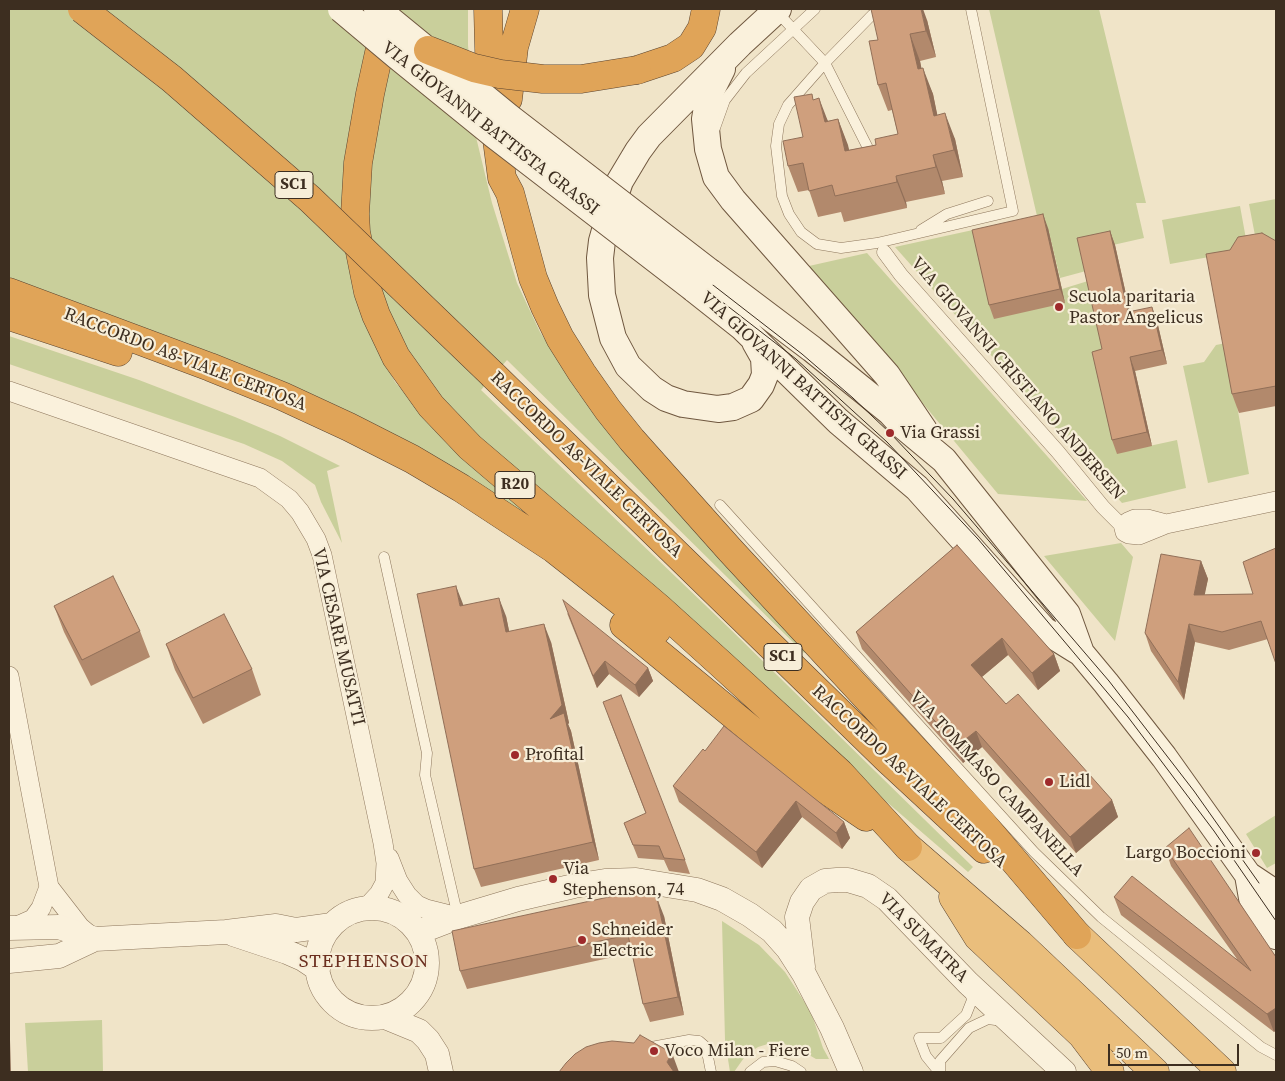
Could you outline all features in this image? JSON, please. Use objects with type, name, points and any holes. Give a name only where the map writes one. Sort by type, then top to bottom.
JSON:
[{"type":"highway","name":"RACCORDO A8-VIALE CERTOSA","points":[[82,9],[172,79],[310,199],[888,759],[1077,935]]},
{"type":"highway","name":"R20","points":[[389,9],[361,144],[355,188],[355,214],[356,232],[368,292],[376,315],[396,357],[431,406],[470,447],[660,608],[840,773],[908,847]]},
{"type":"highway","points":[[488,9],[492,108],[502,178],[510,193],[533,278],[545,307],[560,338],[608,410],[632,440],[730,550],[977,817],[1077,935],[1222,1072]]},
{"type":"highway","points":[[510,193],[508,103],[511,66],[519,25],[525,9]]},
{"type":"highway","points":[[428,50],[474,68],[500,74],[543,80],[581,79],[637,70],[672,58],[691,46],[702,28],[706,9]]},
{"type":"highway","name":"RACCORDO A8-VIALE CERTOSA","points":[[9,292],[282,396],[357,431],[461,488],[554,549],[646,620],[719,680],[908,847]]},
{"type":"highway","points":[[9,316],[168,369],[247,400],[353,449],[425,488],[511,541],[599,604],[816,783],[908,847],[1020,944],[1155,1072]]},
{"type":"highway","points":[[940,874],[978,938],[1082,1035],[1110,1072]]},
{"type":"main road","name":"VIA GIOVANNI BATTISTA GRASSI","points":[[341,9],[494,135],[702,280],[812,349],[890,412],[902,425],[944,460],[1067,614],[1081,653]]},
{"type":"main road","name":"VIA GIOVANNI BATTISTA GRASSI","points":[[377,9],[509,117],[702,280],[727,314],[838,421],[916,488],[1044,630],[1081,653],[1164,757],[1248,875],[1269,889],[1276,899]]},
{"type":"main road","points":[[753,339],[764,358],[765,375],[761,385],[751,399],[734,407],[718,409],[683,404],[666,398],[638,378],[628,366],[613,338],[607,318],[601,276],[602,241],[613,202],[628,166],[649,136],[740,44],[777,10]]},
{"type":"main road","points":[[740,44],[718,78],[707,106],[706,135],[713,168],[723,188],[887,375],[944,460]]},
{"type":"main road","name":"VIA GIOVANNI BATTISTA GRASSI","points":[[1248,875],[1252,898],[1276,936]]},
{"type":"street","name":"VIA GIOVANNI CRISTIANO ANDERSEN","points":[[884,252],[901,275],[1058,452],[1103,507],[1124,528]]},
{"type":"street","name":"VIA CESARE MUSATTI","points":[[9,391],[260,478],[289,499],[316,538],[322,555],[384,843],[385,883],[368,908]]},
{"type":"street","points":[[1124,528],[1128,522],[1135,519],[1147,519],[1166,524],[1276,501]]},
{"type":"street","points":[[9,676],[49,887],[80,927],[95,939]]},
{"type":"street","name":"VIA CESARE MUSATTI","points":[[384,843],[398,882],[407,896],[417,905],[426,909],[458,917]]},
{"type":"street","points":[[418,932],[458,917],[518,899],[574,886],[636,880],[697,890],[722,899],[750,915],[772,931],[788,949],[804,974],[835,1034],[851,1072]]},
{"type":"street","name":"VIA SUMATRA","points":[[804,974],[797,917],[802,902],[811,889],[825,881],[848,880],[868,886],[887,899],[968,983],[1064,1072]]},
{"type":"street","points":[[10,933],[34,919],[42,908],[49,887]]},
{"type":"street","points":[[368,908],[389,910],[405,918],[418,932],[426,948],[428,966],[424,983],[415,999],[401,1010],[385,1017],[363,1018],[343,1010],[327,995],[321,983],[318,969],[317,958],[322,940],[332,925],[348,913],[368,908]]},
{"type":"street","points":[[10,933],[95,939],[226,932],[276,926],[296,930],[332,925]]},
{"type":"street","points":[[226,932],[287,952],[303,959],[318,969]]},
{"type":"street","points":[[9,961],[59,956],[95,939]]},
{"type":"street","points":[[385,1017],[419,1031],[428,1040],[436,1054],[441,1072]]},
{"type":"lane","points":[[713,168],[713,136],[725,100],[746,73],[815,9]]},
{"type":"lane","points":[[885,9],[876,12],[825,63],[788,106],[779,124],[776,146],[782,196],[789,214],[801,232],[817,244],[841,248],[877,243],[1013,211],[971,9]]},
{"type":"lane","points":[[777,10],[793,30],[825,63],[874,159]]},
{"type":"lane","points":[[914,234],[947,214],[988,200]]},
{"type":"lane","name":"VIA TOMMASO CAMPANELLA","points":[[720,505],[1034,852],[1101,917],[1261,1047],[1276,1055]]},
{"type":"lane","points":[[384,557],[427,753],[425,775],[458,917]]},
{"type":"lane","points":[[940,1072],[926,1056],[919,1038],[941,1038],[966,1015],[972,1000],[968,983]]},
{"type":"lane","points":[[940,1072],[940,1061],[969,1028],[988,1019],[1003,1021],[1021,1034]]},
{"type":"lane","points":[[634,1050],[689,1040],[699,1041],[706,1047],[711,1072]]},
{"type":"lane","points":[[750,1072],[763,1062],[775,1060],[792,1066],[801,1072]]},
{"type":"green space","points":[[9,9],[378,9],[366,65],[370,334],[395,382],[425,417],[553,531],[9,282]]},
{"type":"green space","points":[[399,9],[468,9],[468,45],[476,137],[492,203],[517,283],[540,332],[579,394],[621,443],[810,649],[804,653],[507,360],[481,390],[728,627],[973,867],[968,872],[485,450],[421,382],[376,293],[363,184],[372,129]]},
{"type":"green space","name":"Scuola paritaria Pastor Angelicus","points":[[989,9],[1099,9],[1146,203],[1136,203],[1144,238],[1082,252],[1086,271],[1060,278],[1048,228],[1062,289],[1088,281],[1107,363],[1117,453],[1177,440],[1186,488],[1122,503],[895,247],[1037,216]]},
{"type":"green space","points":[[1276,199],[1276,243],[1257,246],[1249,204]]},
{"type":"green space","points":[[1240,206],[1248,250],[1170,264],[1162,220]]},
{"type":"green space","points":[[867,253],[1087,501],[998,494],[809,266]]},
{"type":"green space","points":[[9,336],[139,380],[235,417],[280,436],[340,466],[327,471],[342,543],[321,502],[315,485],[282,461],[244,444],[9,364]]},
{"type":"green space","points":[[1226,343],[1249,474],[1208,483],[1183,366],[1204,362],[1216,345]]},
{"type":"green space","points":[[1121,543],[1133,557],[1115,641],[1044,556]]},
{"type":"green space","points":[[1276,815],[1276,863],[1267,868],[1246,834]]},
{"type":"green space","points":[[722,921],[759,945],[785,972],[811,1012],[823,1048],[829,1059],[816,1059],[797,1048],[771,1043],[758,1047],[746,1055],[734,1072],[730,1072],[725,1040]]},
{"type":"green space","points":[[102,1020],[103,1072],[28,1072],[25,1023]]},
{"type":"building","points":[[871,9],[921,9],[926,31],[910,34],[918,69],[923,68],[934,116],[945,113],[954,150],[933,155],[936,167],[896,176],[897,182],[835,196],[832,185],[809,191],[803,163],[788,166],[783,141],[803,137],[794,97],[812,94],[813,100],[819,98],[825,122],[838,119],[845,151],[876,145],[875,139],[898,134],[886,83],[878,85],[869,41],[878,40]]},
{"type":"building","points":[[1043,214],[1060,289],[989,305],[972,230]]},
{"type":"building","points":[[1110,231],[1128,312],[1152,307],[1162,350],[1130,357],[1147,432],[1112,440],[1092,352],[1102,349],[1077,238]]},
{"type":"building","points":[[1262,233],[1276,241],[1276,386],[1232,394],[1206,254],[1230,250],[1238,237]]},
{"type":"building","points":[[957,545],[1054,654],[1032,673],[1002,638],[971,665],[1006,704],[1018,694],[1112,800],[1070,837],[976,731],[957,746],[856,632]]},
{"type":"building","points":[[1276,548],[1276,664],[1261,621],[1222,632],[1189,624],[1178,682],[1145,633],[1161,554],[1201,561],[1194,595],[1253,594],[1243,562]]},
{"type":"building","points":[[113,576],[140,631],[82,660],[54,606]]},
{"type":"building","name":"Profital","points":[[456,586],[460,606],[499,598],[506,632],[544,624],[562,705],[550,719],[564,713],[593,842],[474,869],[417,594]]},
{"type":"building","points":[[563,600],[648,668],[635,685],[605,661],[593,676]]},
{"type":"building","points":[[224,614],[252,669],[193,698],[166,644]]},
{"type":"building","points":[[621,695],[685,860],[664,858],[659,846],[633,845],[624,823],[646,813],[603,702]]},
{"type":"building","points":[[724,726],[844,822],[836,833],[796,801],[756,852],[673,786],[703,749],[705,751]]},
{"type":"building","points":[[1189,828],[1276,957],[1276,1008],[1267,1014],[1114,897],[1132,876],[1251,971],[1165,848]]},
{"type":"building","points":[[641,890],[657,898],[678,997],[643,1004],[628,935],[460,971],[452,931]]},
{"type":"building","points":[[640,1035],[672,1053],[667,1062],[674,1072],[559,1072],[575,1054],[586,1047],[612,1041],[634,1043]]},
{"type":"tram line","points":[[353,9],[499,129],[796,359],[887,442],[978,539],[1128,717],[1214,831],[1276,921]]},
{"type":"tram line","points":[[366,9],[504,123],[802,354],[890,433],[953,499],[1109,681],[1194,791],[1259,883]]},
{"type":"place","name":"Scuola paritaria Pastor Angelicus","points":[[1059,307]]},
{"type":"place","name":"Via Grassi","points":[[890,433]]},
{"type":"place","name":"Profital","points":[[515,755]]},
{"type":"place","name":"Lidl","points":[[1049,782]]},
{"type":"place","name":"Largo Boccioni","points":[[1256,853]]},
{"type":"place","name":"Via Stephenson, 74","points":[[553,879]]},
{"type":"place","name":"Schneider Electric","points":[[582,940]]},
{"type":"place","name":"Voco Milan - Fiere","points":[[654,1051]]},
{"type":"district","name":"STEPHENSON","points":[[364,962]]}]
